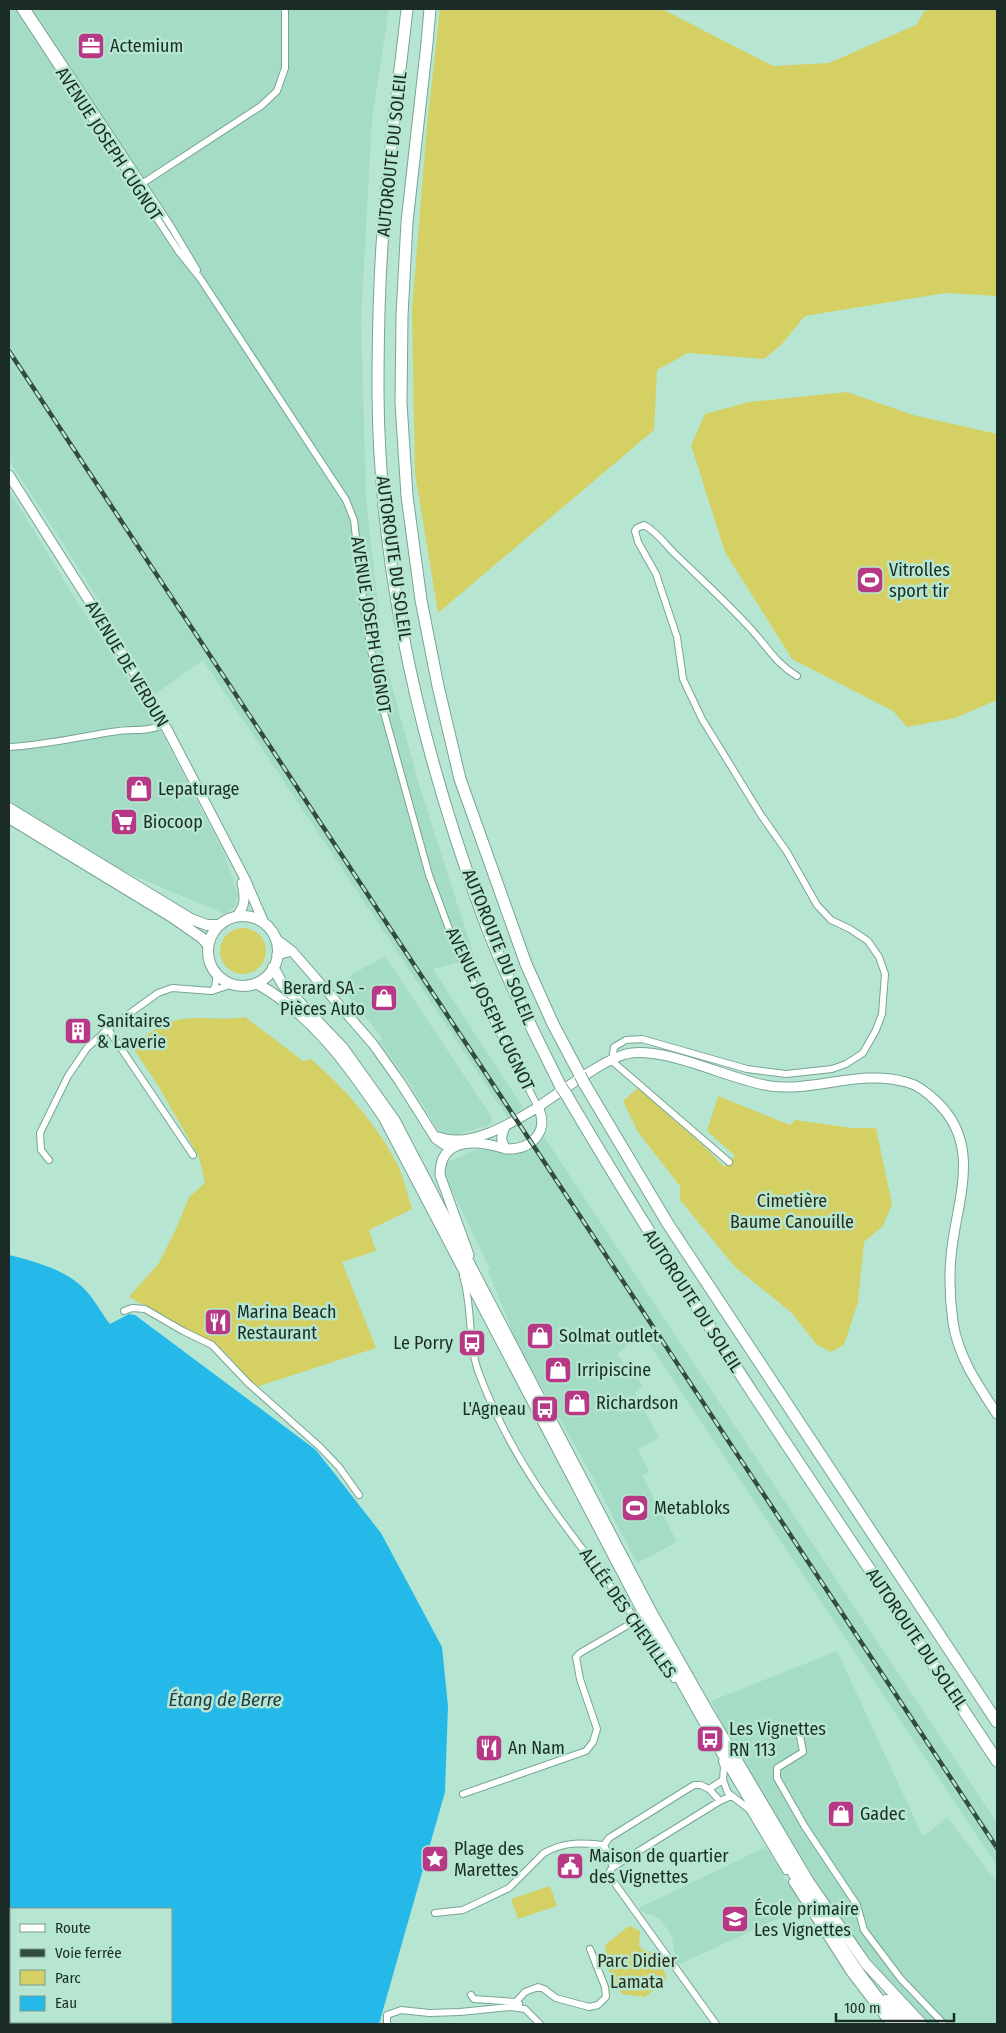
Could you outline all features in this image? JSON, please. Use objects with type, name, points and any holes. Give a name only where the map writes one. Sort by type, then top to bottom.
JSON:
[{"type":"highway","name":"AUTOROUTE DU SOLEIL","points":[[406,9],[383,229],[379,311],[378,395],[383,491],[395,590],[414,689],[444,805],[483,917],[520,1003],[564,1090],[652,1238],[997,1761]]},
{"type":"highway","name":"AUTOROUTE DU SOLEIL","points":[[430,9],[406,222],[401,403],[406,486],[421,600],[438,686],[460,779],[526,964],[553,1024],[582,1079],[668,1224],[997,1722]]},
{"type":"main road","name":"AVENUE DE VERDUN","points":[[9,475],[132,667],[164,724],[234,859]]},
{"type":"main road","points":[[9,808],[191,919],[207,925],[220,925],[236,917],[244,906],[245,899],[234,859]]},
{"type":"main road","points":[[9,818],[172,917],[202,938],[208,945]]},
{"type":"main road","points":[[234,859],[264,923],[275,938],[292,951],[373,1044],[439,1142],[453,1147],[479,1143],[506,1149],[525,1146],[540,1134],[542,1115],[538,1106]]},
{"type":"main road","points":[[236,917],[255,918],[264,923]]},
{"type":"main road","points":[[220,925],[211,937],[208,945],[208,956],[211,966],[217,974],[233,984],[244,986],[263,980],[274,967],[277,955],[275,938]]},
{"type":"main road","points":[[277,955],[292,951]]},
{"type":"main road","points":[[274,967],[283,985],[343,1048],[395,1121],[652,1613],[706,1708],[801,1868],[866,1964],[922,2024]]},
{"type":"main road","points":[[256,983],[276,994],[298,1012],[337,1052],[384,1118],[644,1616],[713,1738],[799,1883],[860,1974],[898,2024]]},
{"type":"main road","points":[[432,1133],[445,1140],[454,1140],[476,1137],[505,1127],[612,1061],[625,1054],[632,1053],[658,1054],[755,1084],[773,1086],[790,1086],[865,1077],[886,1077],[908,1082],[928,1093],[944,1108],[957,1130],[964,1155],[964,1181],[951,1256],[950,1290],[953,1323],[963,1357],[979,1387],[997,1414]]},
{"type":"main road","points":[[505,1127],[501,1139],[506,1149]]},
{"type":"main road","points":[[453,1147],[443,1156],[440,1165],[440,1175],[481,1288]]},
{"type":"main road","points":[[860,1974],[910,2024]]},
{"type":"street","name":"AVENUE JOSEPH CUGNOT","points":[[20,9],[140,186]]},
{"type":"street","name":"AVENUE JOSEPH CUGNOT","points":[[27,9],[180,252],[200,278],[346,500],[354,520],[364,608],[378,691],[429,875],[458,953],[538,1106]]},
{"type":"street","points":[[140,186],[261,106],[277,91],[285,68],[285,9]]},
{"type":"street","points":[[729,1162],[612,1061],[614,1047],[626,1040],[642,1039],[747,1069],[786,1074],[832,1069],[850,1062],[863,1053],[876,1030],[882,1014],[885,974],[879,957],[868,941],[832,920],[817,905],[786,852],[702,719],[683,679],[677,637],[656,574],[638,542],[635,531],[637,528],[644,525],[651,528],[663,543],[729,605],[766,645],[773,657],[784,668],[797,676]]},
{"type":"street","points":[[9,747],[27,746],[122,730],[154,730],[164,724]]},
{"type":"street","points":[[212,990],[215,987],[217,974]]},
{"type":"street","points":[[49,1160],[41,1150],[40,1132],[68,1076],[87,1048],[108,1029],[158,993],[172,988],[212,990],[233,984]]},
{"type":"street","points":[[108,1029],[193,1155]]},
{"type":"street","name":"ALLÉE DES CHEVILLES","points":[[456,1256],[466,1286],[470,1334],[479,1375],[506,1432],[552,1508],[657,1649],[722,1761],[724,1767],[723,1780],[731,1796],[749,1809],[824,1934],[850,1973],[889,2024]]},
{"type":"street","points":[[124,1311],[132,1308],[145,1309],[212,1345],[248,1384],[320,1447],[339,1467],[359,1495]]},
{"type":"street","points":[[463,1794],[586,1751],[593,1742],[597,1729],[580,1679],[576,1657],[635,1621]]},
{"type":"street","points":[[800,1736],[802,1752],[777,1768],[776,1778],[805,1827],[857,1905],[864,1930],[901,1980],[944,2024]]},
{"type":"street","points":[[709,1789],[723,1780]]},
{"type":"street","points":[[604,1845],[609,1838],[694,1785],[709,1789],[720,1801]]},
{"type":"street","points":[[716,2024],[611,1878],[610,1871],[613,1867],[731,1796]]},
{"type":"street","points":[[435,1913],[463,1910],[509,1888],[544,1853],[564,1844],[579,1842],[604,1845]]},
{"type":"street","points":[[604,1845],[613,1867]]},
{"type":"street","points":[[516,2002],[525,1992],[538,1987],[544,1988],[556,1998],[589,2007],[598,2005],[606,1997],[605,1987],[590,1949]]},
{"type":"street","points":[[471,1995],[474,1999],[516,2002],[540,2024]]},
{"type":"street","points":[[387,2024],[387,2016],[401,2010],[430,2013],[460,2012],[511,2006],[525,2009]]},
{"type":"shaded area","points":[[9,9],[389,9],[372,119],[361,319],[366,499],[384,658],[421,791],[475,959],[433,969],[523,1108],[508,1118],[203,660],[155,694],[73,559],[9,460]]},
{"type":"shaded area","points":[[9,490],[81,608],[152,714],[224,853],[238,895],[235,907],[225,914],[118,869],[9,803]]},
{"type":"shaded area","points":[[385,956],[491,1116],[492,1124],[459,1134],[446,1134],[438,1130],[407,1079],[379,1041],[383,1039],[346,994],[351,975]]},
{"type":"shaded area","points":[[545,1138],[997,1823],[997,1866],[640,1330],[617,1355],[643,1385],[635,1393],[659,1438],[638,1449],[649,1472],[642,1475],[677,1542],[637,1563],[591,1474],[517,1343],[488,1271],[490,1269],[443,1172],[446,1163],[475,1150],[524,1152]]},
{"type":"shaded area","points":[[837,1651],[922,1835],[927,1834],[947,1817],[997,1883],[997,2024],[927,2024],[901,1998],[841,1920],[744,1766],[711,1701]]},
{"type":"shaded area","points":[[766,1847],[803,1907],[680,1964],[676,1960],[672,1936],[659,1918],[641,1911],[639,1908]]},
{"type":"green space","points":[[440,9],[662,9],[773,66],[829,63],[916,25],[926,9],[997,9],[997,296],[945,293],[805,316],[781,345],[764,359],[688,353],[657,370],[654,430],[438,613],[415,473],[412,310],[427,126]]},
{"type":"green space","name":"Vitrolles sport tir","points":[[847,392],[913,415],[997,434],[997,700],[955,718],[907,727],[893,711],[792,659],[725,552],[691,445],[705,414],[749,402]]},
{"type":"green space","points":[[248,928],[260,934],[265,942],[265,960],[260,968],[252,973],[238,974],[226,968],[221,960],[220,946],[226,934],[234,929]]},
{"type":"green space","points":[[245,1017],[303,1061],[311,1059],[358,1107],[379,1134],[399,1167],[412,1209],[369,1230],[376,1251],[342,1262],[376,1348],[256,1387],[225,1352],[129,1297],[159,1263],[189,1197],[205,1183],[199,1157],[159,1087],[131,1045],[156,1029],[176,1020]]},
{"type":"green space","name":"Cimetière Baume Canouille","points":[[638,1088],[708,1150],[724,1167],[735,1156],[707,1131],[718,1096],[790,1125],[795,1120],[852,1128],[876,1128],[892,1204],[883,1226],[864,1242],[858,1302],[844,1345],[831,1352],[817,1345],[792,1313],[735,1267],[680,1200],[680,1186],[638,1132],[623,1101]]},
{"type":"green space","points":[[550,1886],[557,1906],[518,1919],[511,1899]]},
{"type":"green space","name":"Parc Didier Lamata","points":[[629,1926],[640,1931],[639,1946],[651,1952],[662,1967],[667,1979],[645,1997],[622,1994],[609,1971],[605,1945]]},
{"type":"water","name":"Étang de Berre","points":[[9,1255],[52,1268],[71,1278],[94,1300],[110,1324],[129,1314],[135,1315],[316,1450],[381,1533],[442,1647],[448,1706],[445,1792],[379,2024],[9,2024]]},
{"type":"railway","points":[[9,351],[997,1848]]},
{"type":"place","name":"Actemium","points":[[91,46]]},
{"type":"place","name":"Vitrolles sport tir","points":[[870,580]]},
{"type":"place","name":"Lepaturage","points":[[139,789]]},
{"type":"place","name":"Biocoop","points":[[124,822]]},
{"type":"place","name":"Berard SA - Pièces Auto","points":[[384,998]]},
{"type":"place","name":"Sanitaires & Laverie","points":[[78,1031]]},
{"type":"place","name":"Marina Beach Restaurant","points":[[218,1322]]},
{"type":"place","name":"Solmat outlet","points":[[540,1336]]},
{"type":"place","name":"Le Porry","points":[[472,1343]]},
{"type":"place","name":"Irripiscine","points":[[558,1370]]},
{"type":"place","name":"Richardson","points":[[577,1403]]},
{"type":"place","name":"L'Agneau","points":[[545,1409]]},
{"type":"place","name":"Metabloks","points":[[635,1508]]},
{"type":"place","name":"Les Vignettes RN 113","points":[[710,1739]]},
{"type":"place","name":"An Nam","points":[[489,1748]]},
{"type":"place","name":"Gadec","points":[[841,1814]]},
{"type":"place","name":"Plage des Marettes","points":[[435,1859]]},
{"type":"place","name":"Maison de quartier des Vignettes","points":[[570,1866]]},
{"type":"place","name":"École primaire Les Vignettes","points":[[735,1919]]}]
